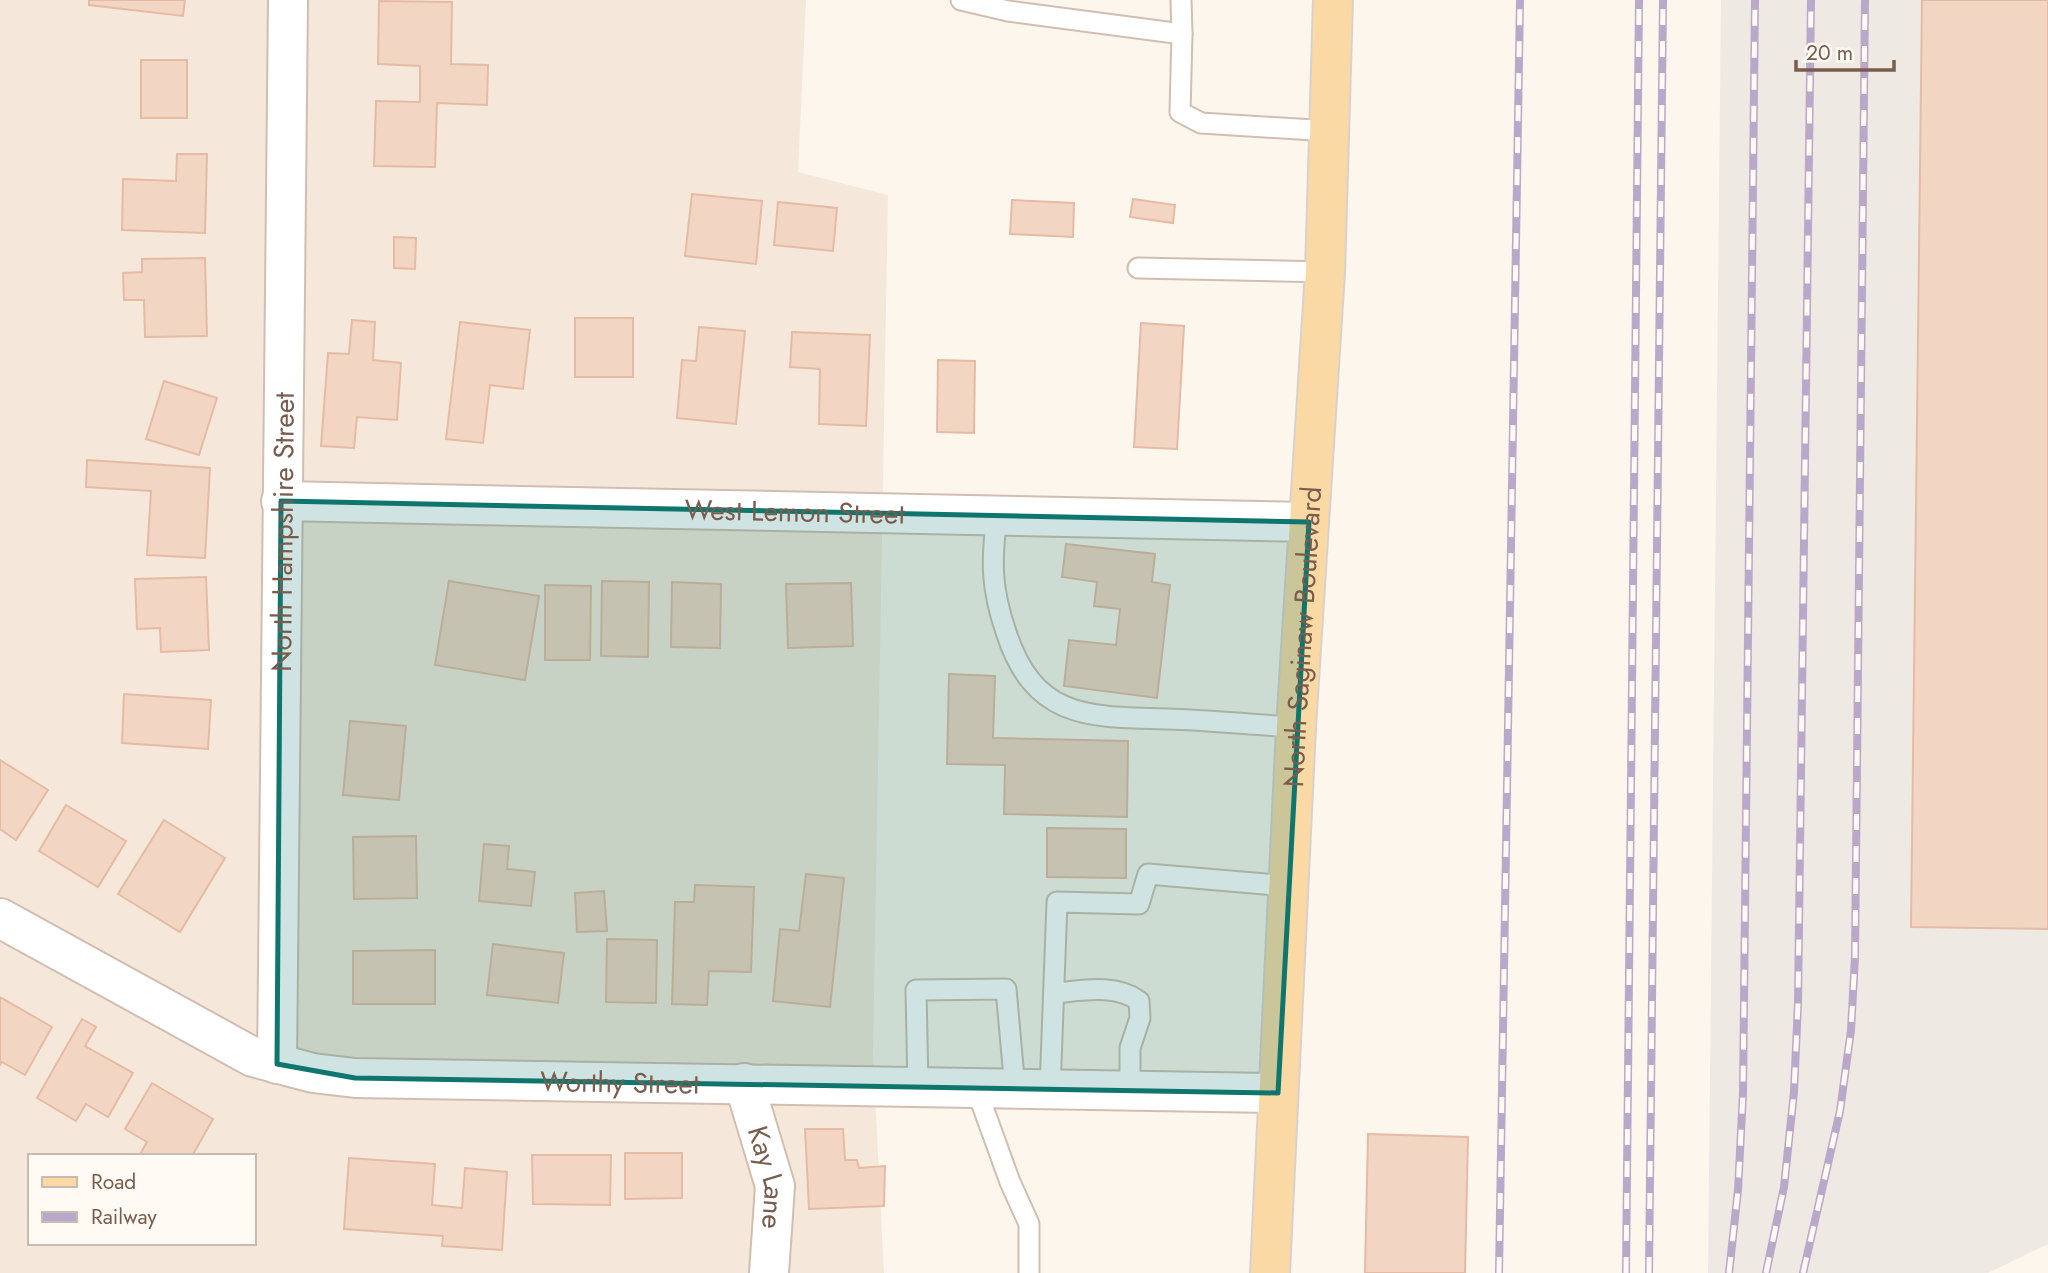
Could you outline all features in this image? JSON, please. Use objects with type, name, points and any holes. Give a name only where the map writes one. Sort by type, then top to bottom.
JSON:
[{"type":"main road","name":"North Saginaw Boulevard","points":[[1270,1273],[1296,727],[1325,272],[1334,0]]},
{"type":"street","name":"North Hampshire Street","points":[[277,1064],[288,0]]},
{"type":"street","name":"West Lemon Street","points":[[281,501],[1309,522]]},
{"type":"street","name":"Worthy Street","points":[[0,918],[253,1057],[313,1073],[355,1078],[1278,1093]]},
{"type":"street","name":"Kay Lane","points":[[744,1083],[775,1186],[769,1273]]},
{"type":"lane","points":[[961,0],[1008,11],[1182,34]]},
{"type":"lane","points":[[1181,0],[1180,112],[1201,123],[1330,131]]},
{"type":"lane","points":[[1138,268],[1325,272]]},
{"type":"lane","points":[[997,516],[992,551],[995,600],[1014,656],[1028,680],[1053,701],[1086,715],[1296,727]]},
{"type":"lane","points":[[1032,1090],[1054,993],[1057,902],[1139,904],[1148,874],[1288,886]]},
{"type":"lane","points":[[918,1087],[916,990],[1006,989],[1032,1090]]},
{"type":"lane","points":[[1054,993],[1112,990],[1131,995],[1139,1001],[1140,1018],[1130,1048],[1130,1091]]},
{"type":"lane","points":[[976,1088],[1010,1182],[1029,1224],[1029,1273]]},
{"type":"highlighted area","points":[[281,501],[1309,522],[1278,1093],[355,1078],[277,1064]]},
{"type":"shaded area","points":[[0,0],[806,0],[798,172],[888,195],[873,1054],[884,1273],[0,1273]]},
{"type":"shaded area","points":[[1721,0],[2048,0],[2048,1244],[1988,1273],[1708,1273]]},
{"type":"building","points":[[89,0],[185,0],[183,16],[89,5]]},
{"type":"building","points":[[1922,0],[2048,0],[2048,929],[1911,927]]},
{"type":"building","points":[[379,1],[452,2],[451,64],[488,65],[487,105],[437,103],[435,167],[374,166],[376,101],[420,102],[420,66],[378,64]]},
{"type":"building","points":[[141,60],[187,60],[187,118],[141,118]]},
{"type":"building","points":[[177,154],[207,154],[205,233],[122,230],[123,179],[176,181]]},
{"type":"building","points":[[692,194],[762,201],[756,264],[685,256]]},
{"type":"building","points":[[1133,199],[1175,205],[1173,223],[1130,217]]},
{"type":"building","points":[[1012,200],[1074,203],[1073,237],[1010,234]]},
{"type":"building","points":[[778,202],[837,208],[833,251],[774,245]]},
{"type":"building","points":[[394,237],[416,238],[415,269],[394,268]]},
{"type":"building","points":[[205,258],[207,336],[145,337],[144,300],[124,300],[123,273],[142,272],[142,259]]},
{"type":"building","points":[[575,318],[633,318],[633,377],[575,377]]},
{"type":"building","points":[[352,320],[375,322],[373,360],[401,363],[397,420],[357,417],[354,448],[321,446],[328,353],[349,354]]},
{"type":"building","points":[[460,322],[530,330],[523,389],[490,385],[483,443],[446,439]]},
{"type":"building","points":[[1141,323],[1184,326],[1177,449],[1134,447]]},
{"type":"building","points":[[699,327],[745,331],[736,424],[677,418],[682,360],[696,361]]},
{"type":"building","points":[[792,332],[870,335],[866,426],[819,424],[820,369],[790,367]]},
{"type":"building","points":[[938,360],[975,361],[974,433],[937,432]]},
{"type":"building","points":[[164,381],[217,398],[199,455],[146,439]]},
{"type":"building","points":[[87,460],[210,468],[205,558],[147,555],[151,491],[86,487]]},
{"type":"building","points":[[1066,544],[1155,554],[1152,582],[1170,585],[1157,698],[1064,686],[1069,640],[1116,645],[1120,609],[1094,606],[1097,582],[1062,577]]},
{"type":"building","points":[[206,577],[209,650],[161,652],[160,628],[137,629],[135,579]]},
{"type":"building","points":[[449,581],[539,596],[525,680],[435,665]]},
{"type":"building","points":[[602,581],[649,582],[648,657],[601,656]]},
{"type":"building","points":[[672,582],[721,584],[720,648],[671,647]]},
{"type":"building","points":[[851,583],[853,646],[788,648],[786,584]]},
{"type":"building","points":[[545,585],[591,586],[590,660],[545,660]]},
{"type":"building","points":[[949,674],[995,676],[993,738],[1128,741],[1127,817],[1004,814],[1005,765],[947,764]]},
{"type":"building","points":[[124,694],[211,700],[208,749],[122,743]]},
{"type":"building","points":[[350,721],[406,726],[399,800],[343,795]]},
{"type":"building","points":[[0,760],[48,790],[16,840],[0,829]]},
{"type":"building","points":[[66,805],[126,841],[98,887],[39,851]]},
{"type":"building","points":[[164,820],[225,858],[180,932],[118,894]]},
{"type":"building","points":[[1047,828],[1126,829],[1126,878],[1047,877]]},
{"type":"building","points":[[416,836],[417,898],[354,899],[353,837]]},
{"type":"building","points":[[484,844],[509,846],[507,869],[535,872],[531,906],[479,901]]},
{"type":"building","points":[[806,874],[844,878],[830,1007],[773,1001],[780,929],[799,931]]},
{"type":"building","points":[[695,885],[754,887],[751,972],[709,971],[707,1005],[672,1004],[675,902],[694,902]]},
{"type":"building","points":[[604,891],[607,931],[577,932],[575,893]]},
{"type":"building","points":[[607,939],[657,940],[656,1003],[606,1002]]},
{"type":"building","points":[[493,944],[564,953],[558,1003],[487,995]]},
{"type":"building","points":[[435,950],[435,1004],[353,1004],[353,951]]},
{"type":"building","points":[[0,997],[52,1027],[25,1075],[2,1062],[0,1065]]},
{"type":"building","points":[[82,1019],[96,1027],[85,1046],[133,1073],[108,1117],[86,1104],[76,1121],[37,1098]]},
{"type":"building","points":[[152,1083],[213,1119],[193,1154],[140,1154],[147,1142],[125,1129]]},
{"type":"building","points":[[805,1129],[843,1129],[845,1160],[857,1160],[859,1168],[885,1166],[884,1206],[809,1209]]},
{"type":"building","points":[[1368,1134],[1468,1137],[1465,1273],[1365,1273]]},
{"type":"building","points":[[625,1153],[682,1153],[682,1198],[625,1199]]},
{"type":"building","points":[[532,1155],[611,1155],[610,1205],[533,1204]]},
{"type":"building","points":[[349,1158],[435,1164],[432,1205],[462,1208],[465,1168],[507,1172],[502,1250],[442,1246],[443,1236],[344,1229]]},
{"type":"railway","points":[[1499,1273],[1520,0]]},
{"type":"railway","points":[[1626,1273],[1639,0]]},
{"type":"railway","points":[[1649,1273],[1663,0]]},
{"type":"railway","points":[[1729,1273],[1738,1190],[1743,1093],[1755,0]]},
{"type":"railway","points":[[1766,1273],[1784,1187],[1794,1092],[1798,1003],[1811,0]]},
{"type":"railway","points":[[1803,1273],[1840,1111],[1851,1030],[1855,957],[1865,0]]}]
